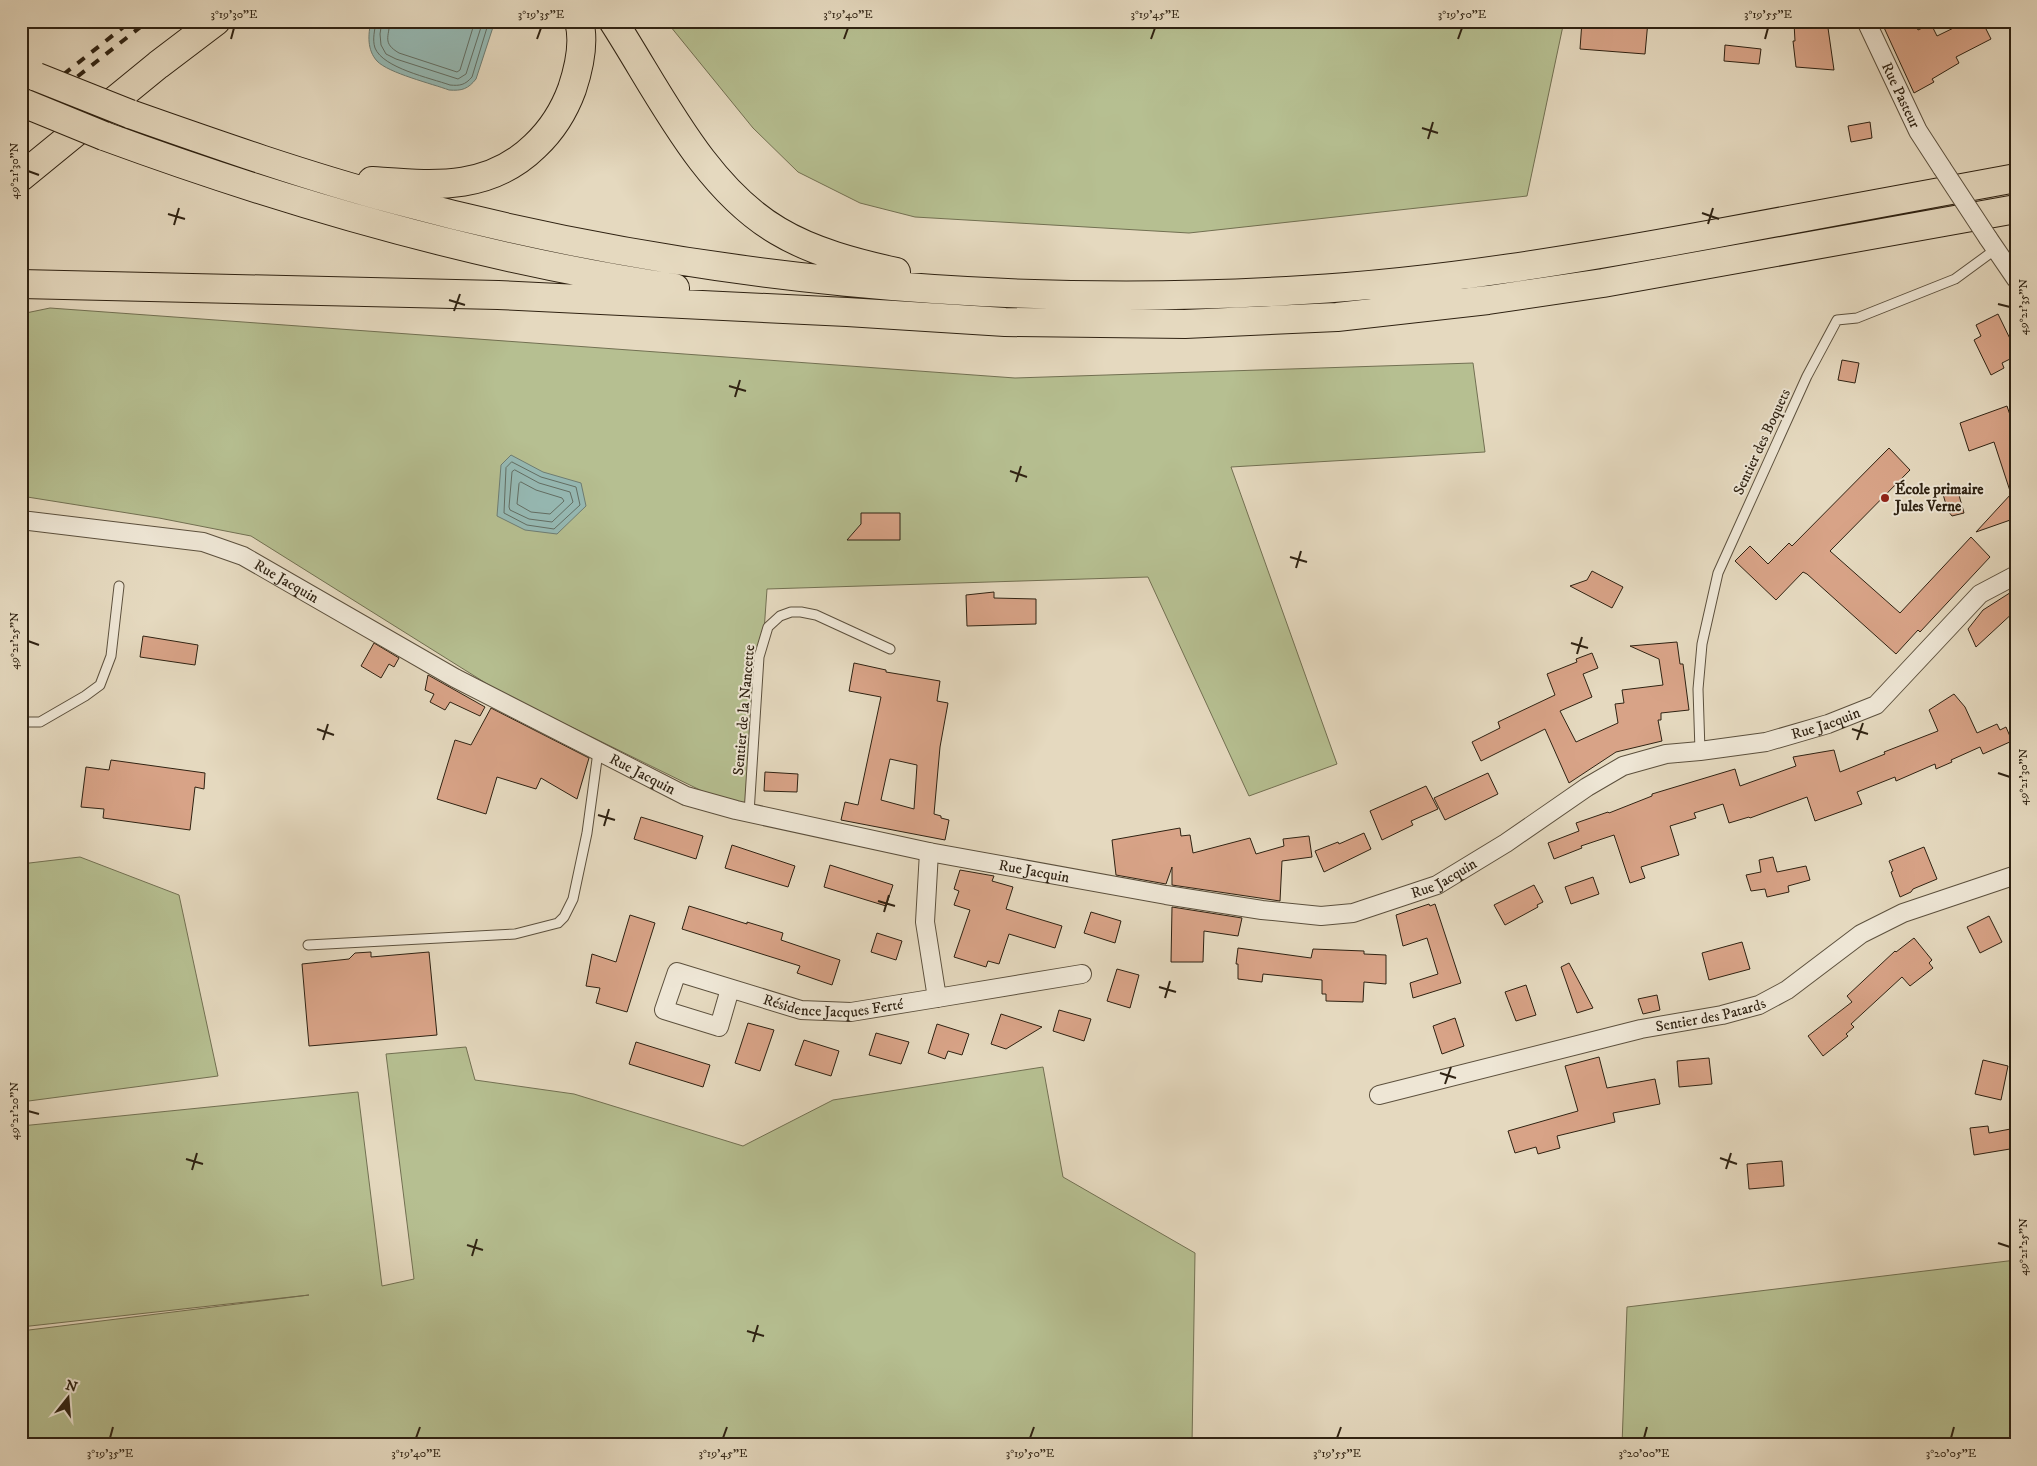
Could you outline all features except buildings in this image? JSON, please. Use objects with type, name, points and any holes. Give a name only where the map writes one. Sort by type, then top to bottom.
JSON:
[{"type":"highway","points":[[21,161],[196,21]]},
{"type":"highway","points":[[21,177],[151,71],[216,21]]},
{"type":"highway","points":[[286,169],[372,181],[442,184],[479,179],[514,164],[540,142],[556,122],[565,106],[576,78],[580,57],[579,21]]},
{"type":"highway","points":[[613,21],[687,138],[721,184],[758,217],[778,231],[851,261],[913,276],[1013,293]]},
{"type":"highway","points":[[29,74],[130,114],[286,169],[399,201],[540,234],[618,249],[775,273],[921,288],[1013,293],[1109,295],[1236,293],[1304,290],[1396,282],[1523,267],[1591,256],[2016,178]]},
{"type":"highway","points":[[21,102],[104,136],[190,167],[297,202],[445,242],[589,273],[664,286],[847,312]]},
{"type":"highway","points":[[21,284],[498,295],[847,312],[1005,322],[1185,324],[1337,317],[1488,300],[1603,283],[2016,209]]},
{"type":"street","name":"Rue Pasteur","points":[[1866,21],[1918,131],[2016,279]]},
{"type":"street","name":"Rue Jacquin","points":[[21,520],[203,542],[243,556],[455,678],[686,796],[749,813],[929,852],[1166,895],[1262,910],[1321,916],[1353,913],[1437,884],[1506,843],[1587,786],[1623,766],[1666,754],[1766,742],[1828,724],[1876,705],[1980,594],[2016,575]]},
{"type":"street","points":[[929,852],[925,922],[937,998]]},
{"type":"street","name":"Sentier des Patards","points":[[1379,1095],[1632,1031],[1722,1015],[1759,1005],[1787,990],[1861,934],[1903,913],[2016,875]]},
{"type":"street","name":"Résidence Jacques Ferté","points":[[730,988],[801,1010],[851,1012],[1082,974]]},
{"type":"lane","name":"Sentier des Boquets","points":[[1700,751],[1698,689],[1702,644],[1718,573],[1807,376],[1837,320],[1857,318],[1955,279],[1992,244]]},
{"type":"lane","points":[[21,722],[40,722],[85,696],[100,684],[111,656],[119,586]]},
{"type":"lane","name":"Sentier de la Nancette","points":[[749,813],[760,657],[768,626],[780,616],[790,612],[801,612],[816,615],[890,649]]},
{"type":"lane","points":[[308,945],[515,934],[558,923],[564,917],[573,899],[587,833],[598,752]]},
{"type":"green space","points":[[666,21],[1564,21],[1527,196],[1189,233],[915,217],[860,203],[798,172],[753,128]]},
{"type":"green space","points":[[50,308],[1015,378],[1473,363],[1485,452],[1231,467],[1337,764],[1249,796],[1148,577],[767,589],[751,815],[500,692],[251,536],[159,518],[21,496],[21,314]]},
{"type":"green space","points":[[80,857],[179,895],[218,1076],[21,1102],[21,864]]},
{"type":"green space","points":[[466,1047],[475,1080],[574,1094],[743,1146],[833,1100],[1043,1067],[1063,1177],[1195,1253],[1192,1445],[21,1445],[21,1331],[309,1295],[21,1327],[21,1126],[358,1092],[382,1286],[414,1279],[386,1054]]},
{"type":"green space","points":[[2016,1260],[2016,1445],[1622,1445],[1627,1307]]},
{"type":"water","points":[[371,21],[495,21],[476,79],[461,90],[449,90],[400,74],[377,61],[371,52],[369,42]]},
{"type":"water","points":[[511,455],[543,472],[581,483],[586,506],[557,534],[525,530],[497,516],[501,465]]},
{"type":"railway","points":[[21,108],[131,21]]},
{"type":"railway","points":[[21,121],[148,21]]},
{"type":"place","name":"École primaire Jules Verne","points":[[1885,498]]}]
